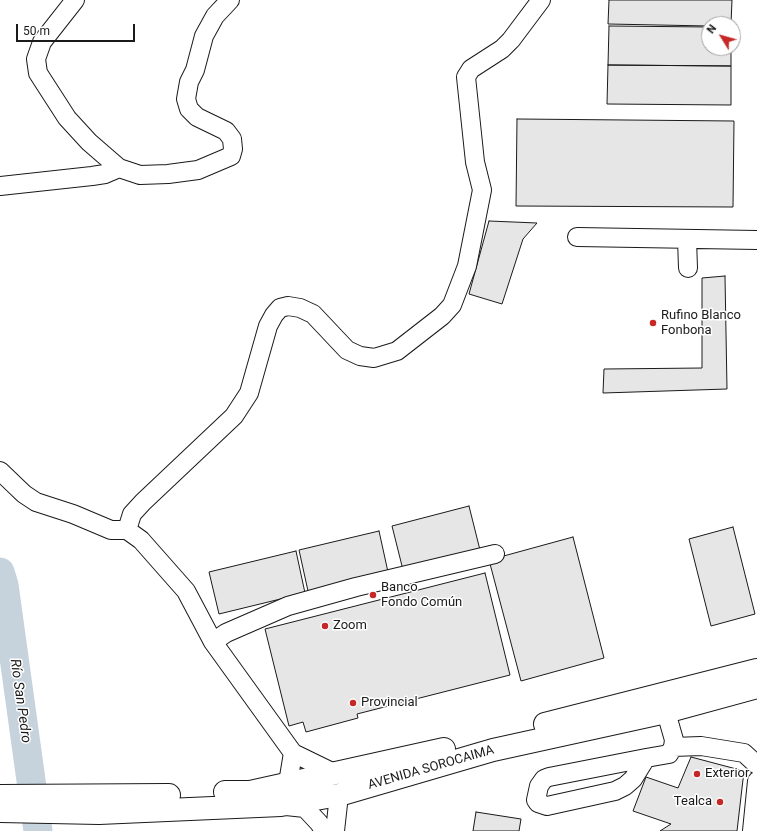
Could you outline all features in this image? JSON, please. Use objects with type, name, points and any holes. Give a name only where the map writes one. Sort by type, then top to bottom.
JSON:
[{"type":"main road","name":"AVENIDA SOROCAIMA","points":[[101,804],[250,792],[332,772],[372,766],[757,670]]},
{"type":"main road","name":"AVENIDA SOROCAIMA","points":[[101,804],[281,805],[339,795],[493,750],[666,712],[757,687]]},
{"type":"main road","points":[[0,796],[101,804]]},
{"type":"main road","points":[[0,811],[101,804]]},
{"type":"street","points":[[75,0],[42,42],[36,59],[38,73],[67,118],[89,142],[119,168],[140,175],[168,174],[198,170],[230,156],[233,148],[232,139],[226,131],[197,117],[189,109],[186,99],[189,82],[195,70],[204,36],[215,16],[230,0]]},
{"type":"street","points":[[127,530],[132,514],[166,479],[221,429],[241,406],[249,393],[268,326],[280,308],[288,306],[300,308],[313,314],[347,350],[360,356],[374,358],[396,351],[442,316],[452,305],[467,266],[482,190],[475,162],[466,77],[471,69],[502,49],[511,40],[542,0]]},
{"type":"street","points":[[0,186],[92,176],[105,174],[119,168]]},
{"type":"street","points":[[577,237],[757,240]]},
{"type":"street","points":[[687,239],[688,268]]},
{"type":"street","points":[[0,471],[24,494],[36,502],[73,514],[111,530],[127,530],[151,550],[186,591],[214,642],[293,753],[332,772]]},
{"type":"street","points":[[214,642],[226,633],[288,606],[356,587],[495,554]]},
{"type":"street","points":[[646,758],[633,779],[625,786],[615,791],[547,806],[538,803],[536,800],[539,786],[544,779],[550,777],[646,758],[669,754],[673,747],[674,740],[666,712]]},
{"type":"street","points":[[673,747],[702,746],[744,753],[757,765]]},
{"type":"street","points":[[288,783],[293,753]]},
{"type":"street","points":[[752,831],[757,781]]},
{"type":"street","points":[[335,831],[339,795]]},
{"type":"street","points":[[281,805],[305,808],[319,823],[324,831]]},
{"type":"building","points":[[609,0],[732,0],[731,16],[701,16],[701,26],[608,24]]},
{"type":"building","points":[[609,26],[701,27],[701,56],[731,56],[731,66],[608,65]]},
{"type":"building","points":[[608,65],[731,66],[731,105],[607,104]]},
{"type":"building","points":[[517,119],[734,121],[733,207],[516,206]]},
{"type":"building","points":[[489,221],[537,223],[523,239],[502,304],[469,294]]},
{"type":"building","points":[[725,276],[727,389],[603,393],[604,369],[702,368],[702,278]]},
{"type":"building","points":[[469,506],[480,550],[403,570],[392,526]]},
{"type":"building","points":[[733,527],[755,614],[711,626],[689,539]]},
{"type":"building","points":[[379,531],[388,572],[308,591],[299,550]]},
{"type":"building","points":[[573,537],[604,658],[521,681],[489,560]]},
{"type":"building","points":[[296,551],[305,593],[219,614],[209,572]]},
{"type":"building","points":[[485,573],[510,675],[357,714],[358,718],[306,732],[303,722],[289,726],[265,629]]},
{"type":"building","points":[[691,757],[744,771],[737,831],[660,831],[671,824],[633,811],[646,777],[678,788]]},
{"type":"building","points":[[476,812],[521,819],[519,831],[473,831]]},
{"type":"waterway","name":"Río San Pedro","points":[[0,572],[4,585],[38,831]]},
{"type":"place","name":"Rufino Blanco Fonbona","points":[[653,323]]},
{"type":"place","name":"Banco Fondo Común","points":[[373,595]]},
{"type":"place","name":"Zoom","points":[[325,626]]},
{"type":"place","name":"Provincial","points":[[353,703]]},
{"type":"place","name":"Exterior","points":[[697,774]]},
{"type":"place","name":"Tealca","points":[[720,802]]}]
